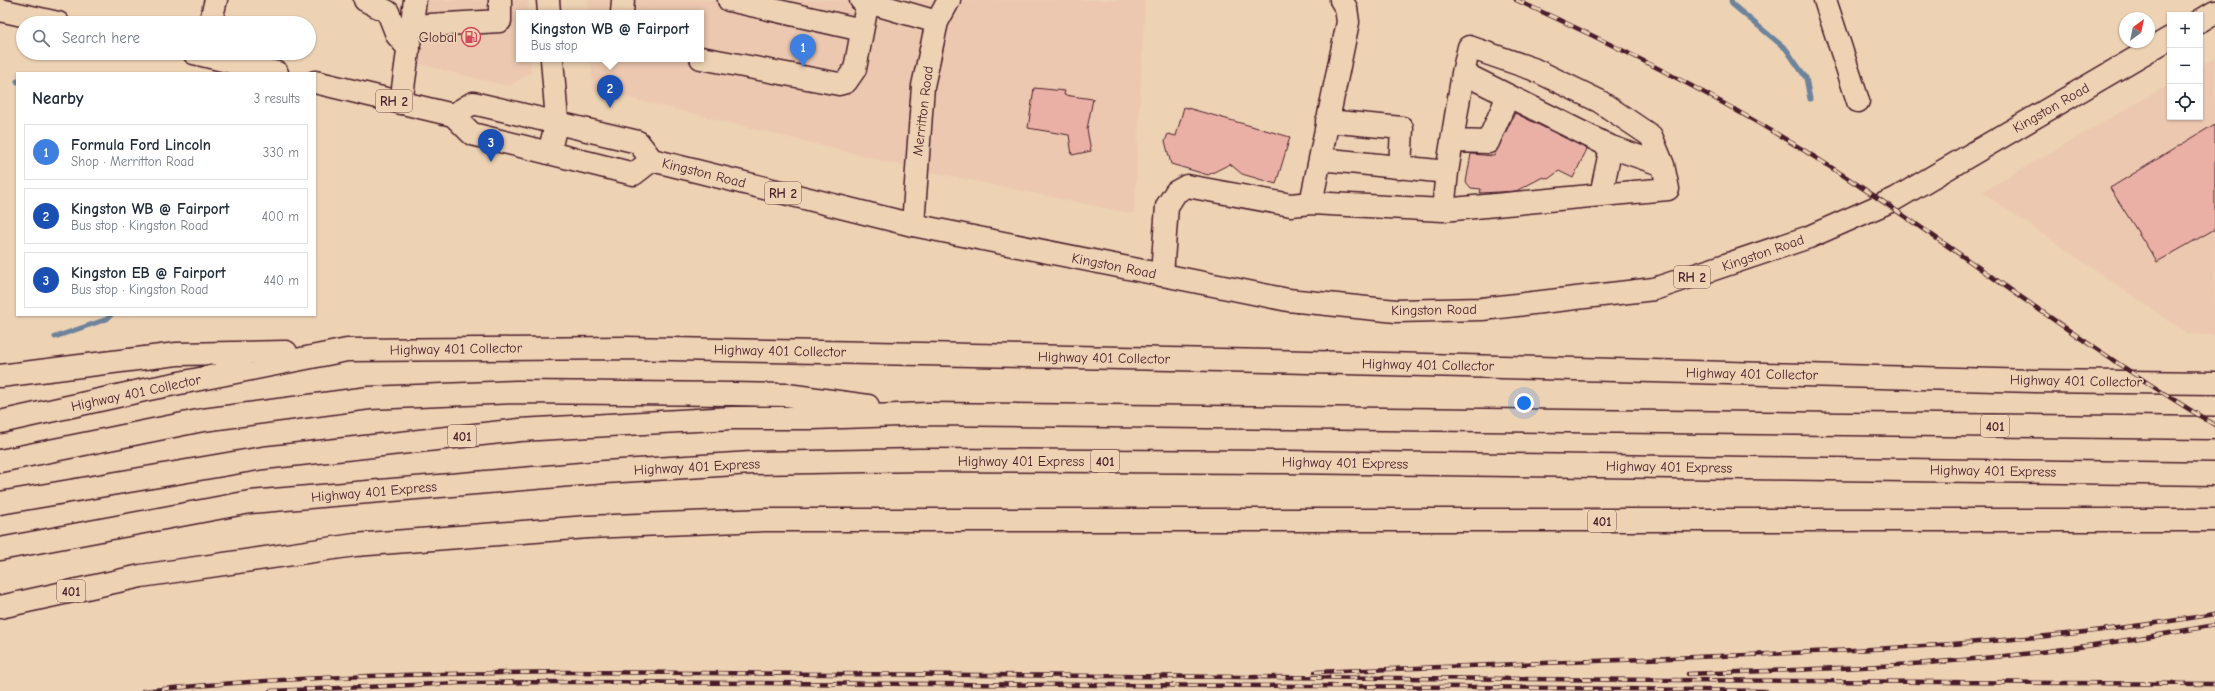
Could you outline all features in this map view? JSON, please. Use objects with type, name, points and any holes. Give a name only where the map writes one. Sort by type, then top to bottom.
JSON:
[{"type":"main road","points":[[212,16],[216,0]]},
{"type":"main road","points":[[366,0],[388,12],[397,35],[409,49]]},
{"type":"main road","points":[[401,103],[415,0]]},
{"type":"main road","points":[[412,26],[500,21],[500,0]]},
{"type":"main road","points":[[548,0],[549,10]]},
{"type":"main road","points":[[622,10],[623,0]]},
{"type":"main road","points":[[729,0],[862,30]]},
{"type":"main road","name":"Merritton Road","points":[[913,225],[923,86],[937,22],[949,0]]},
{"type":"main road","points":[[1312,203],[1327,121],[1348,22],[1346,8],[1341,0]]},
{"type":"main road","points":[[1825,0],[1858,101]]},
{"type":"main road","points":[[704,59],[839,84],[846,82],[852,76],[862,30],[866,1],[937,22]]},
{"type":"main road","points":[[0,10],[27,16]]},
{"type":"main road","points":[[2203,19],[2215,12]]},
{"type":"main road","name":"Kingston Road","points":[[652,160],[634,174],[472,134],[453,115],[473,103],[557,121],[638,142],[652,160],[913,225],[1288,300],[1396,311],[1482,309],[1654,289],[1802,240],[1895,199],[2167,40]]},
{"type":"main road","points":[[1162,275],[1167,206],[1176,192],[1187,186],[1291,206],[1312,203],[1443,210],[1668,189],[1663,165],[1651,136],[1599,101],[1533,70],[1469,47],[1463,73],[1447,172],[1443,210]]},
{"type":"main road","points":[[224,60],[273,72]]},
{"type":"main road","points":[[549,153],[557,121],[552,62]]},
{"type":"main road","points":[[1463,73],[1611,147],[1663,165]]},
{"type":"main road","name":"RH 2","points":[[316,82],[453,115]]},
{"type":"main road","points":[[1453,140],[1488,142],[1508,96]]},
{"type":"main road","points":[[1327,121],[1402,128],[1400,168]]},
{"type":"main road","points":[[1601,195],[1611,147]]},
{"type":"main road","points":[[1320,159],[1447,172]]},
{"type":"main road","name":"Highway 401 Collector","points":[[0,422],[149,389],[347,350],[633,348],[1262,361],[2035,381],[2215,383]]},
{"type":"main road","points":[[0,376],[177,354],[347,350]]},
{"type":"main road","points":[[0,461],[203,420],[369,398],[517,392],[787,395],[928,414]]},
{"type":"main road","name":"401","points":[[0,503],[263,458],[520,430],[732,418],[813,418],[928,414],[2215,428]]},
{"type":"main road","name":"Highway 401 Express","points":[[0,549],[250,502],[605,472],[752,463],[920,460],[1286,462],[2215,474]]},
{"type":"main road","name":"401","points":[[0,607],[141,576],[355,545],[588,527],[757,520],[2215,520]]},
{"type":"shaded area","points":[[403,0],[528,0],[528,10],[516,10],[516,62],[530,62],[531,73],[508,86],[399,59]]},
{"type":"shaded area","points":[[588,0],[1145,0],[1134,214],[908,167],[593,89],[591,62],[704,62],[704,10],[588,10]]},
{"type":"shaded area","points":[[2215,58],[2215,335],[2188,334],[1982,192],[2167,86],[2167,120],[2203,120],[2203,64]]},
{"type":"building","points":[[1034,88],[1065,91],[1064,95],[1093,99],[1087,129],[1091,151],[1072,155],[1069,135],[1028,128]]},
{"type":"building","points":[[1184,107],[1290,137],[1276,184],[1242,174],[1230,164],[1208,175],[1171,164],[1165,141],[1168,134],[1176,136]]},
{"type":"building","points":[[1515,113],[1587,149],[1573,178],[1559,171],[1548,179],[1543,177],[1516,191],[1480,193],[1481,189],[1471,188],[1466,182],[1471,154],[1494,156]]},
{"type":"building","points":[[2215,124],[2215,229],[2157,262],[2110,188]]},
{"type":"waterway","points":[[1731,0],[1732,4],[1786,49],[1806,78],[1810,99]]},
{"type":"waterway","points":[[55,337],[107,319],[110,316]]},
{"type":"railway","points":[[1516,0],[1677,78],[1794,144],[1928,232],[2070,331],[2166,395],[2215,425]]},
{"type":"railway","points":[[1315,672],[1761,654],[1956,644],[2086,632],[2215,614]]},
{"type":"railway","points":[[1688,674],[1799,670],[1984,658],[2100,644],[2215,625]]},
{"type":"railway","points":[[143,691],[302,679],[567,672],[2215,684]]},
{"type":"railway","points":[[270,691],[460,683],[567,682],[1475,687],[1766,691]]},
{"type":"place","name":"Global","points":[[471,37]]},
{"type":"place","name":"Formula Ford Lincoln","points":[[803,67]]},
{"type":"place","name":"Kingston WB @ Fairport","points":[[610,108]]},
{"type":"place","name":"Kingston EB @ Fairport","points":[[491,162]]}]
